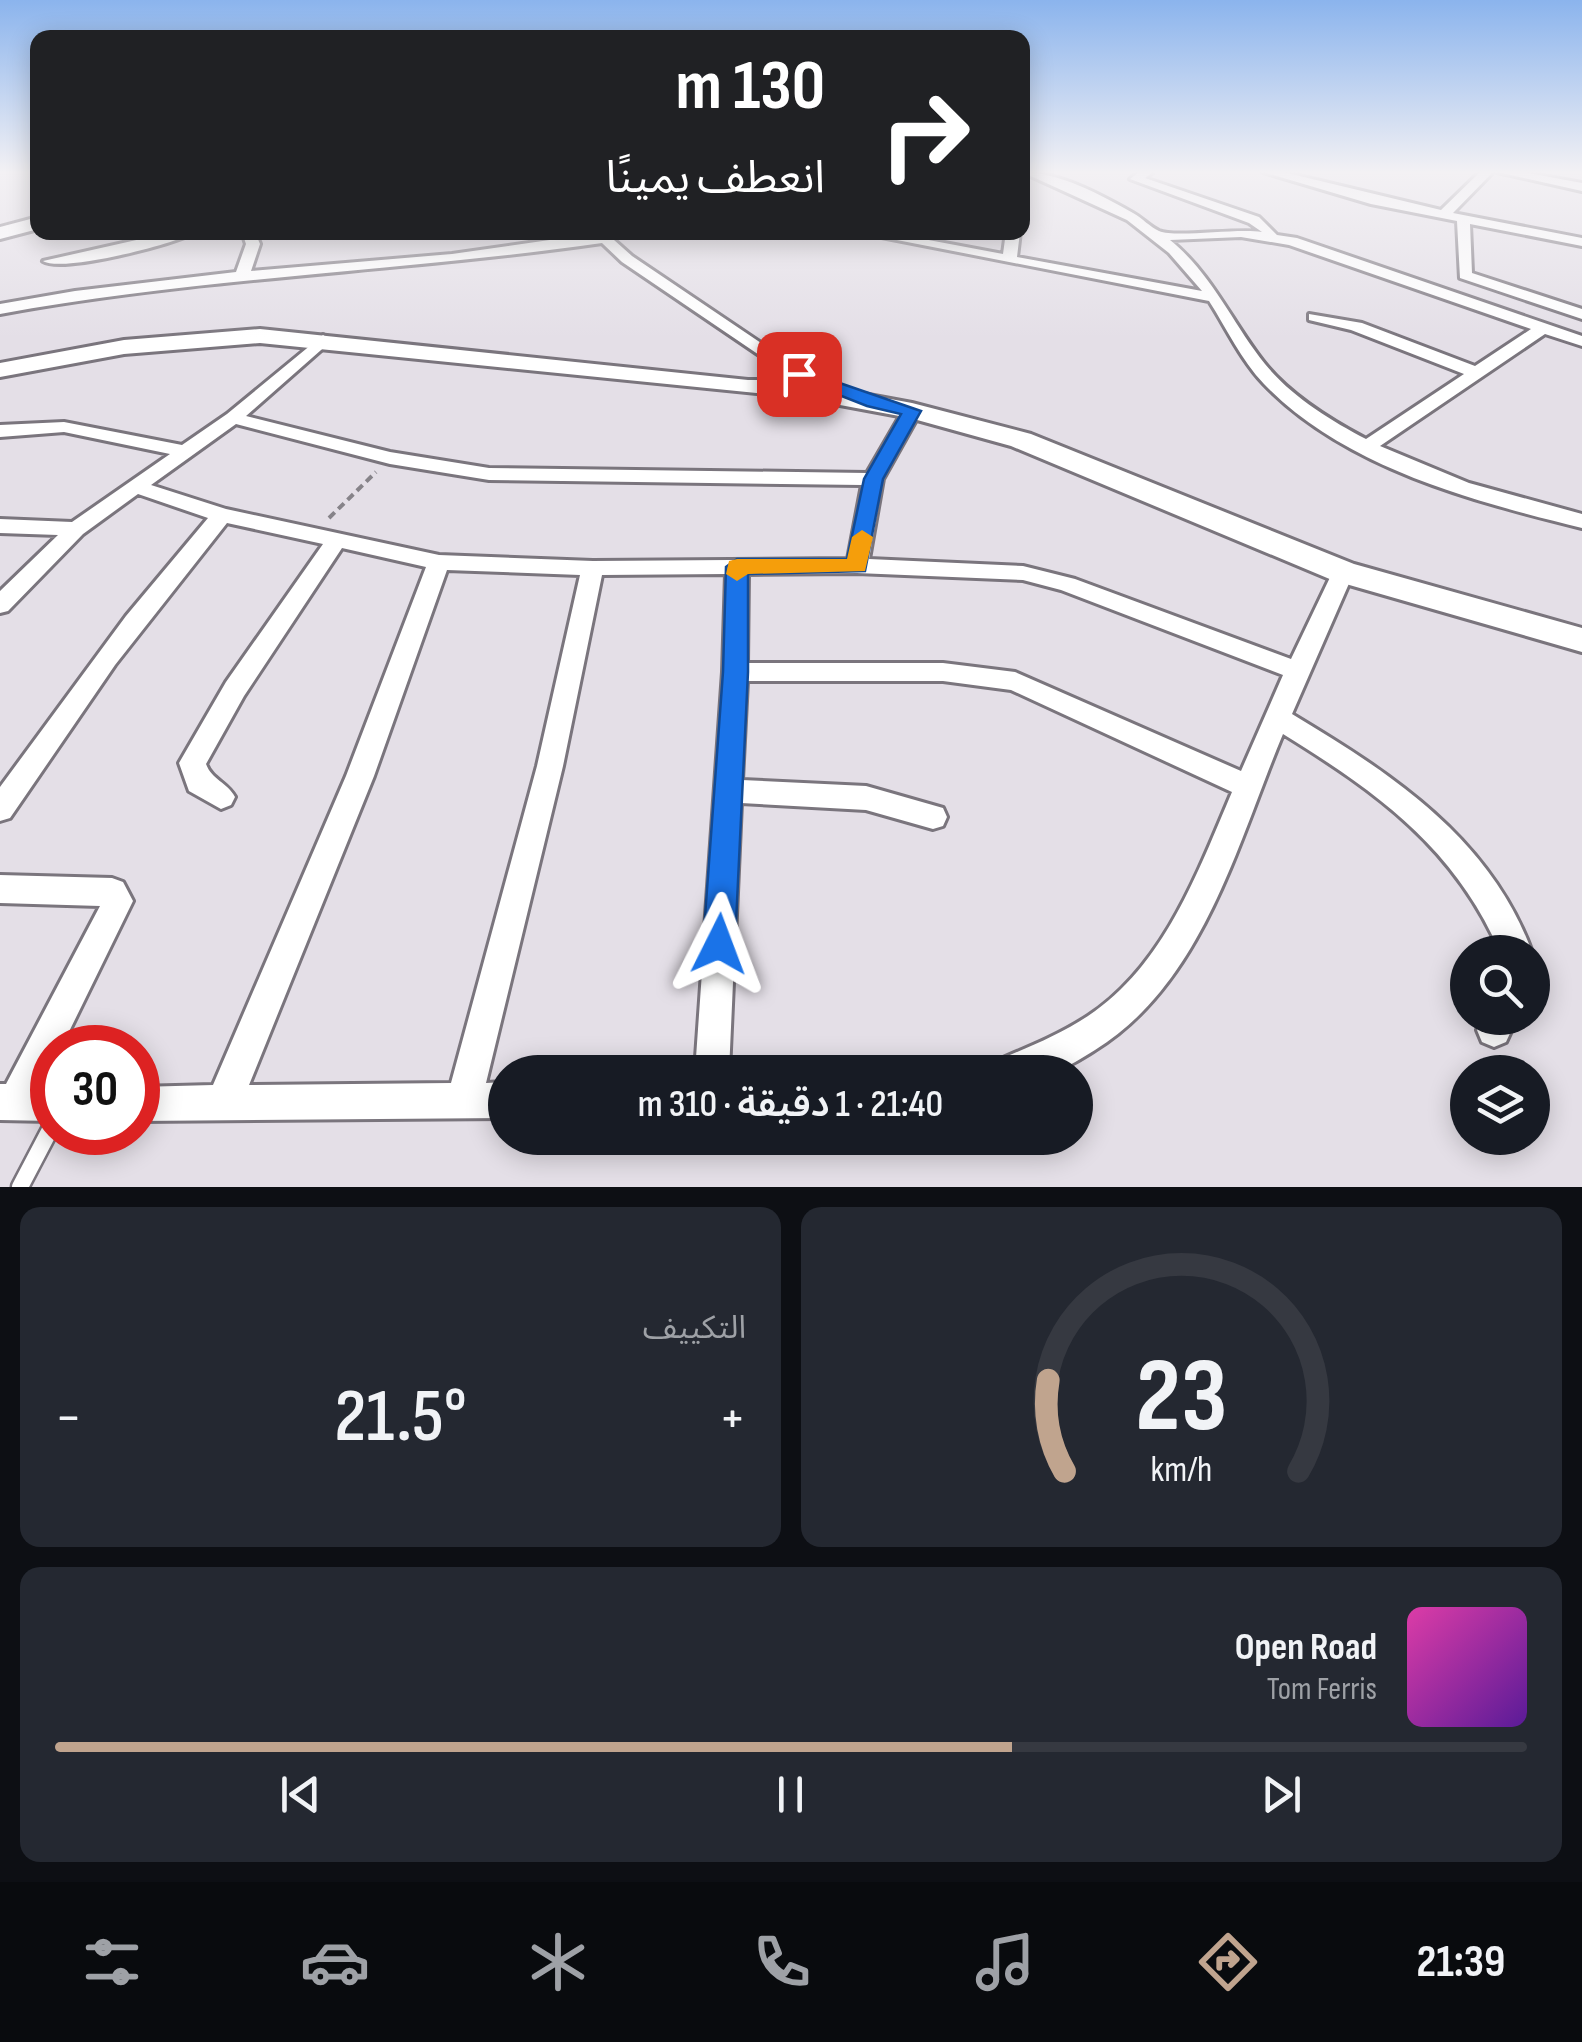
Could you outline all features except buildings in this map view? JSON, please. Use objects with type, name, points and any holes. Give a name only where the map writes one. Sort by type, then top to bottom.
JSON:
[{"type":"street","points":[[1150,227],[1163,236],[1215,298],[1252,362],[1277,387],[1367,447],[1532,510],[1582,522]]},
{"type":"street","points":[[1265,227],[1273,236]]},
{"type":"street","points":[[1463,227],[1464,274],[1582,314]]},
{"type":"street","points":[[1513,227],[1581,239]]},
{"type":"street","points":[[1163,236],[1273,236],[1368,265],[1582,342]]},
{"type":"street","points":[[50,261],[90,257],[158,240]]},
{"type":"street","points":[[242,276],[251,240]]},
{"type":"street","points":[[0,310],[104,290],[501,255],[579,240]]},
{"type":"street","points":[[606,240],[749,339],[791,380]]},
{"type":"street","points":[[908,240],[1215,298]]},
{"type":"street","points":[[1010,258],[1012,240]]},
{"type":"street","points":[[1314,317],[1356,326],[1474,372]]},
{"type":"street","points":[[1367,447],[1543,328]]},
{"type":"street","points":[[0,370],[165,341],[260,336],[718,384],[791,380],[1021,440],[1343,572],[1582,640]]},
{"type":"street","points":[[0,605],[76,529],[233,418],[323,340]]},
{"type":"street","points":[[857,566],[874,479],[912,411]]},
{"type":"street","points":[[233,418],[447,470],[540,477],[874,479]]},
{"type":"street","points":[[0,431],[64,427],[188,452]]},
{"type":"street","points":[[136,487],[222,515],[439,562],[593,568],[977,568],[1038,577],[1067,584],[1295,670]]},
{"type":"street","points":[[0,810],[86,684],[169,575],[222,515]]},
{"type":"street","points":[[0,526],[76,529]]},
{"type":"street","points":[[221,797],[199,782],[192,764],[324,538]]},
{"type":"street","points":[[223,1105],[360,776],[439,562]]},
{"type":"street","points":[[713,1055],[735,672],[737,567]]},
{"type":"street","points":[[464,1102],[550,766],[593,568]]},
{"type":"street","points":[[1061,1055],[1088,1037],[1150,982],[1194,919],[1295,670],[1343,572]]},
{"type":"street","points":[[1508,619],[1582,656]]},
{"type":"street","points":[[735,672],[942,672],[1016,681],[1248,787]]},
{"type":"street","points":[[1278,718],[1378,778],[1445,836],[1500,914],[1509,935]]},
{"type":"street","points":[[728,791],[866,798],[933,817]]},
{"type":"street","points":[[0,889],[112,892],[118,901],[8,1102]]},
{"type":"street","points":[[160,1104],[488,1101]]},
{"type":"lane","points":[[20,1187],[37,1155]]},
{"type":"path","points":[[324,538],[390,458]]},
{"type":"slow traffic","points":[[737,574],[737,567],[857,566],[862,537]]},
{"type":"route","points":[[719,944],[735,672],[737,567],[857,566],[874,479],[912,411],[874,402],[799,374]]}]
